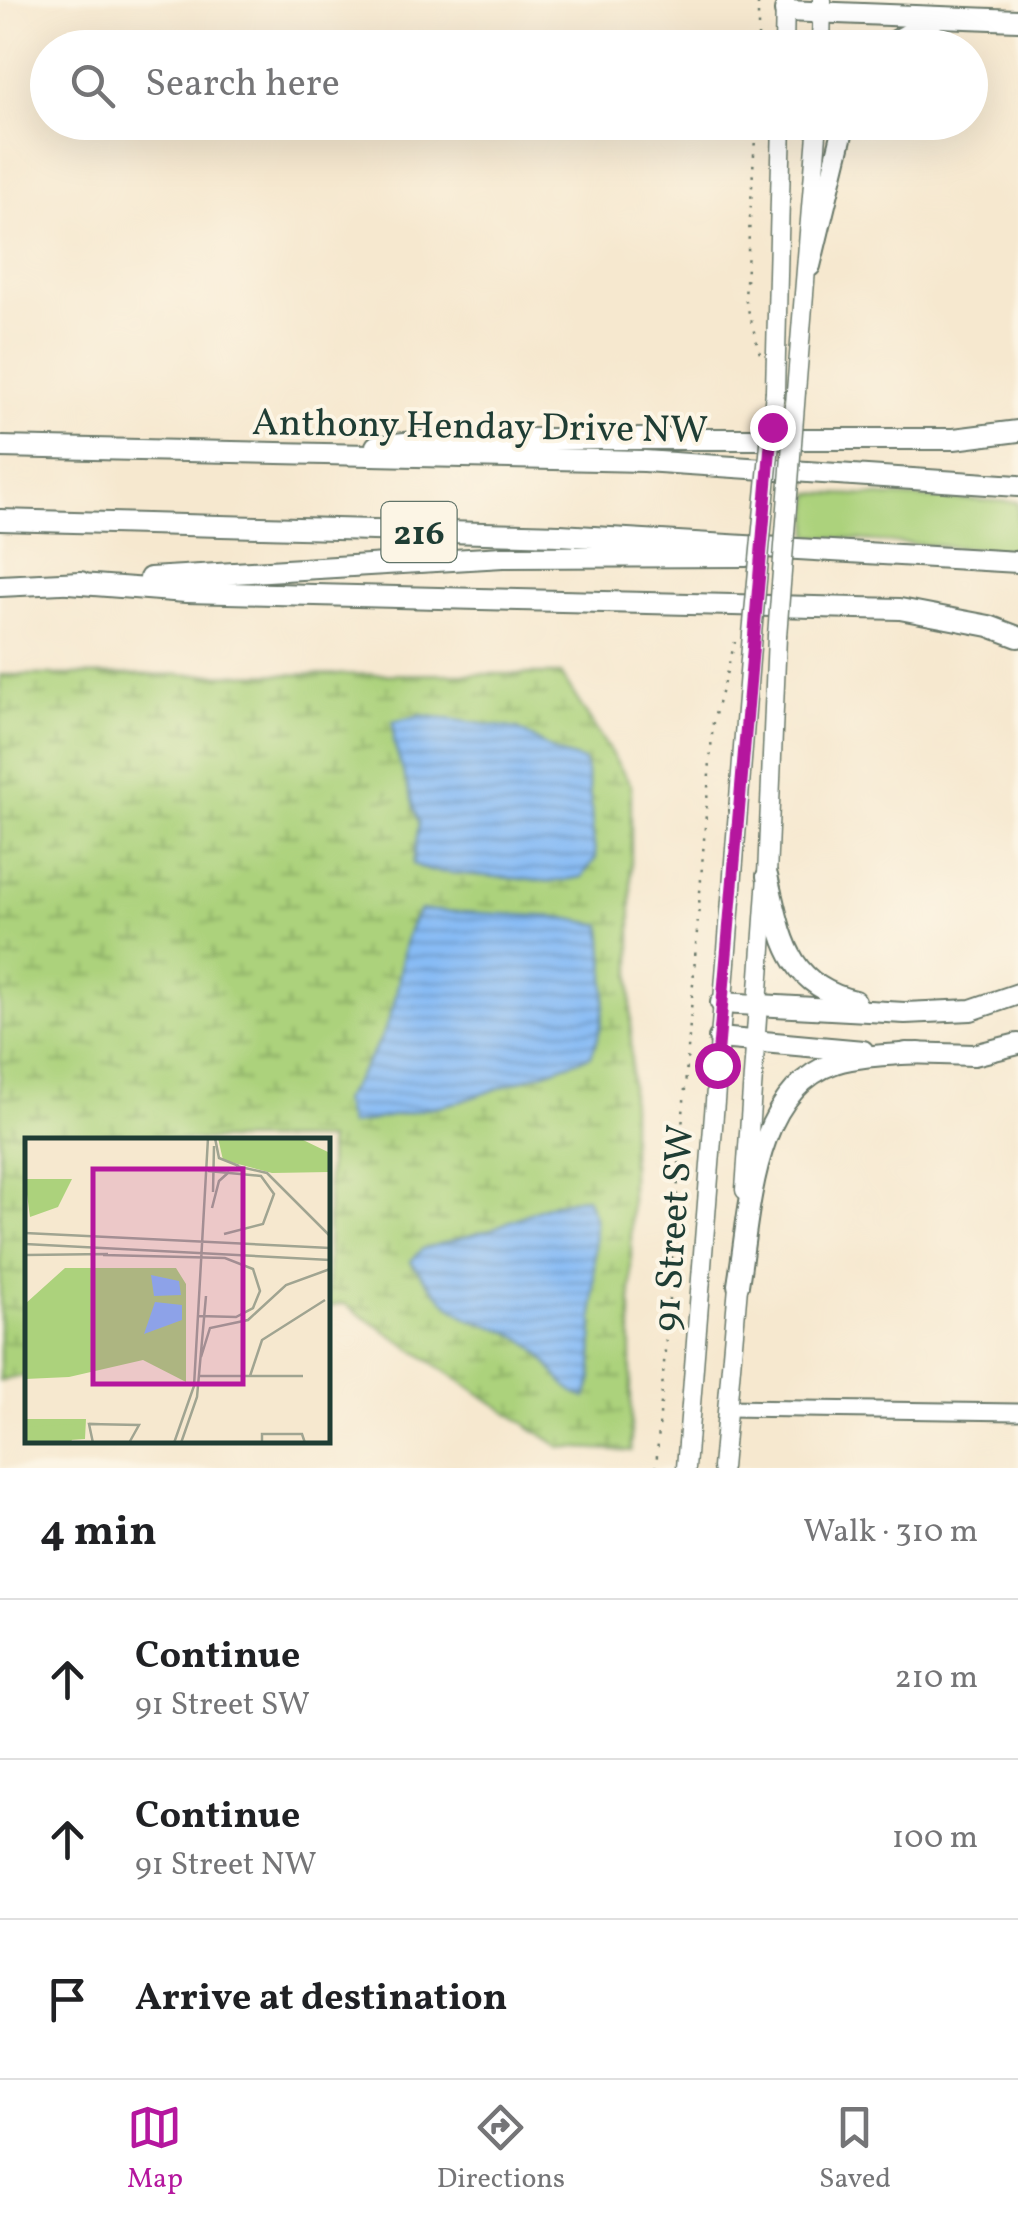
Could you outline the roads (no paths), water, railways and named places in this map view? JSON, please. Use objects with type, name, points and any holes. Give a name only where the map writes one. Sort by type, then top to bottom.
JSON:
[{"type":"highway","points":[[785,6],[1018,20]]},
{"type":"highway","points":[[914,30],[943,14]]},
{"type":"highway","points":[[810,266],[841,140]]},
{"type":"highway","points":[[297,456],[443,439],[853,442],[954,439],[1018,431]]},
{"type":"highway","name":"Anthony Henday Drive NW","points":[[0,447],[644,461],[1018,486]]},
{"type":"highway","name":"216","points":[[0,520],[560,535],[1018,562]]},
{"type":"highway","points":[[0,586],[430,560],[704,559],[837,550]]},
{"type":"highway","points":[[68,583],[186,592],[900,609],[989,626],[1018,637]]},
{"type":"highway","points":[[767,876],[787,954],[807,979],[833,996],[905,1013]]},
{"type":"highway","points":[[721,1003],[905,1013],[971,1010],[1018,994]]},
{"type":"highway","points":[[719,1038],[974,1055],[1018,1044]]},
{"type":"highway","points":[[738,1285],[756,1176],[774,1118],[798,1084],[833,1064],[919,1053]]},
{"type":"main road","name":"91 Street SW","points":[[686,1468],[719,1038],[744,632],[775,391],[782,140]]},
{"type":"main road","name":"91 Street SW","points":[[722,1468],[767,876],[777,636],[810,266],[817,140]]},
{"type":"lane","points":[[727,1408],[1018,1412]]},
{"type":"water","points":[[421,715],[518,729],[556,752],[584,761],[596,858],[582,877],[554,882],[429,871],[413,864],[419,823],[394,743],[393,722]]},
{"type":"water","points":[[420,910],[560,917],[602,925],[605,992],[597,1040],[591,1056],[462,1101],[349,1125],[342,1101],[387,1025],[404,947]]},
{"type":"water","points":[[586,1197],[595,1219],[592,1379],[586,1398],[563,1383],[523,1339],[455,1310],[411,1261],[422,1249],[489,1230],[551,1204]]}]
